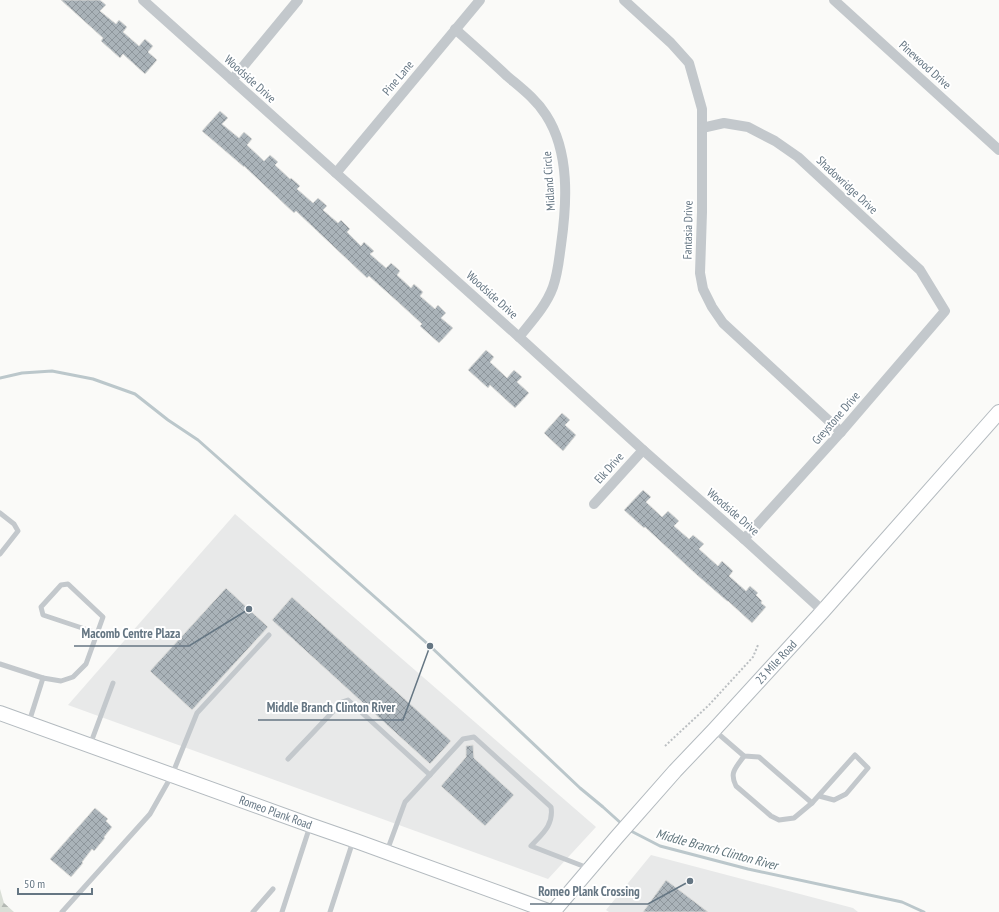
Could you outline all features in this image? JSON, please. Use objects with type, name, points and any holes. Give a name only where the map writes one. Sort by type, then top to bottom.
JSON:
[{"type":"main road","name":"23 Mile Road","points":[[552,912],[675,771],[714,730],[999,412]]},
{"type":"main road","name":"Romeo Plank Road","points":[[0,713],[552,912]]},
{"type":"street","name":"Woodside Drive","points":[[143,0],[822,610]]},
{"type":"street","points":[[232,80],[298,0]]},
{"type":"street","name":"Pine Lane","points":[[336,173],[480,0]]},
{"type":"street","name":"Fantasia Drive","points":[[624,0],[671,43],[689,63],[702,109],[702,212],[700,273],[703,289],[712,307],[723,323],[841,432]]},
{"type":"street","name":"Pinewood Drive","points":[[834,0],[999,150]]},
{"type":"street","name":"Midland Circle","points":[[456,29],[534,100],[546,116],[560,145],[564,169],[565,199],[564,222],[557,272],[548,299],[519,337]]},
{"type":"street","name":"Shadowridge Drive","points":[[702,128],[724,123],[748,127],[775,141],[798,158],[920,270],[945,311]]},
{"type":"street","name":"Greystone Drive","points":[[744,539],[841,432],[945,311]]},
{"type":"street","name":"Elk Drive","points":[[594,504],[643,450]]},
{"type":"lane","points":[[0,512],[14,524],[18,531],[0,554]]},
{"type":"lane","points":[[0,664],[43,678],[61,681],[73,677],[86,664],[103,617],[68,584],[61,584],[41,607],[43,615],[97,633]]},
{"type":"lane","points":[[62,912],[150,814],[172,776],[197,713],[269,635]]},
{"type":"lane","points":[[28,723],[43,678]]},
{"type":"lane","points":[[90,746],[113,683]]},
{"type":"lane","points":[[288,759],[342,702],[348,700],[430,775]]},
{"type":"lane","points":[[714,730],[744,756],[759,757],[812,803]]},
{"type":"lane","points":[[386,852],[405,802],[463,739],[474,737],[551,807],[552,815],[550,823],[545,831],[531,846],[589,869]]},
{"type":"lane","points":[[744,756],[732,775],[736,786],[771,816],[779,820],[794,818],[812,803],[855,755],[868,768],[846,794],[834,800],[819,796]]},
{"type":"lane","points":[[282,912],[310,825]]},
{"type":"lane","points":[[330,912],[354,840]]},
{"type":"lane","points":[[253,912],[273,889]]},
{"type":"path","points":[[665,746],[709,705],[753,658],[758,645]]},
{"type":"shaded area","points":[[235,514],[596,827],[548,879],[68,705]]},
{"type":"shaded area","points":[[651,855],[853,908],[858,912],[609,912],[606,910]]},
{"type":"green space","points":[[0,889],[4,903],[14,912],[0,912]]},
{"type":"building","points":[[61,0],[100,0],[106,5],[100,11],[116,24],[119,20],[127,27],[123,32],[139,46],[145,39],[153,46],[148,52],[157,60],[145,74],[123,54],[120,58],[101,41],[103,38]]},
{"type":"building","points":[[220,111],[228,118],[222,124],[239,138],[244,132],[252,139],[247,145],[264,161],[270,155],[278,162],[275,165],[300,186],[297,189],[313,203],[318,198],[327,206],[323,210],[338,223],[341,220],[350,229],[347,232],[361,246],[364,242],[374,251],[370,254],[386,268],[391,263],[400,271],[397,275],[411,288],[414,284],[423,292],[420,296],[435,309],[438,305],[446,313],[441,318],[453,328],[439,343],[420,326],[422,324],[369,276],[367,278],[296,211],[294,213],[244,166],[202,131]]},
{"type":"building","points":[[486,350],[494,357],[490,362],[507,378],[514,370],[522,377],[517,382],[529,393],[515,408],[490,385],[488,388],[468,370]]},
{"type":"building","points":[[562,413],[570,420],[565,425],[576,435],[563,451],[544,433]]},
{"type":"building","points":[[643,490],[651,497],[646,502],[662,517],[668,511],[679,521],[674,526],[689,539],[693,535],[704,544],[699,549],[718,566],[722,561],[733,571],[729,576],[746,591],[750,586],[758,593],[756,595],[762,601],[761,603],[766,607],[752,623],[624,510]]},
{"type":"building","points":[[226,588],[268,627],[192,710],[150,671]]},
{"type":"building","points":[[292,597],[451,741],[430,764],[272,620]]},
{"type":"building","points":[[473,745],[474,758],[514,795],[485,826],[441,786],[466,757],[466,746]]},
{"type":"building","points":[[95,808],[108,819],[106,821],[112,827],[104,837],[105,838],[94,851],[92,849],[71,877],[50,859]]},
{"type":"building","points":[[666,880],[708,912],[643,912]]},
{"type":"waterway","name":"Middle Branch Clinton River","points":[[0,378],[22,373],[52,371],[93,379],[135,394],[168,420],[198,440],[430,646],[580,788],[623,825]]},
{"type":"waterway","name":"Middle Branch Clinton River","points":[[629,830],[660,846],[748,869],[902,902],[924,912]]},
{"type":"place","name":"Macomb Centre Plaza","points":[[249,609]]},
{"type":"place","name":"Middle Branch Clinton River","points":[[430,646]]},
{"type":"place","name":"Romeo Plank Crossing","points":[[690,881]]}]
